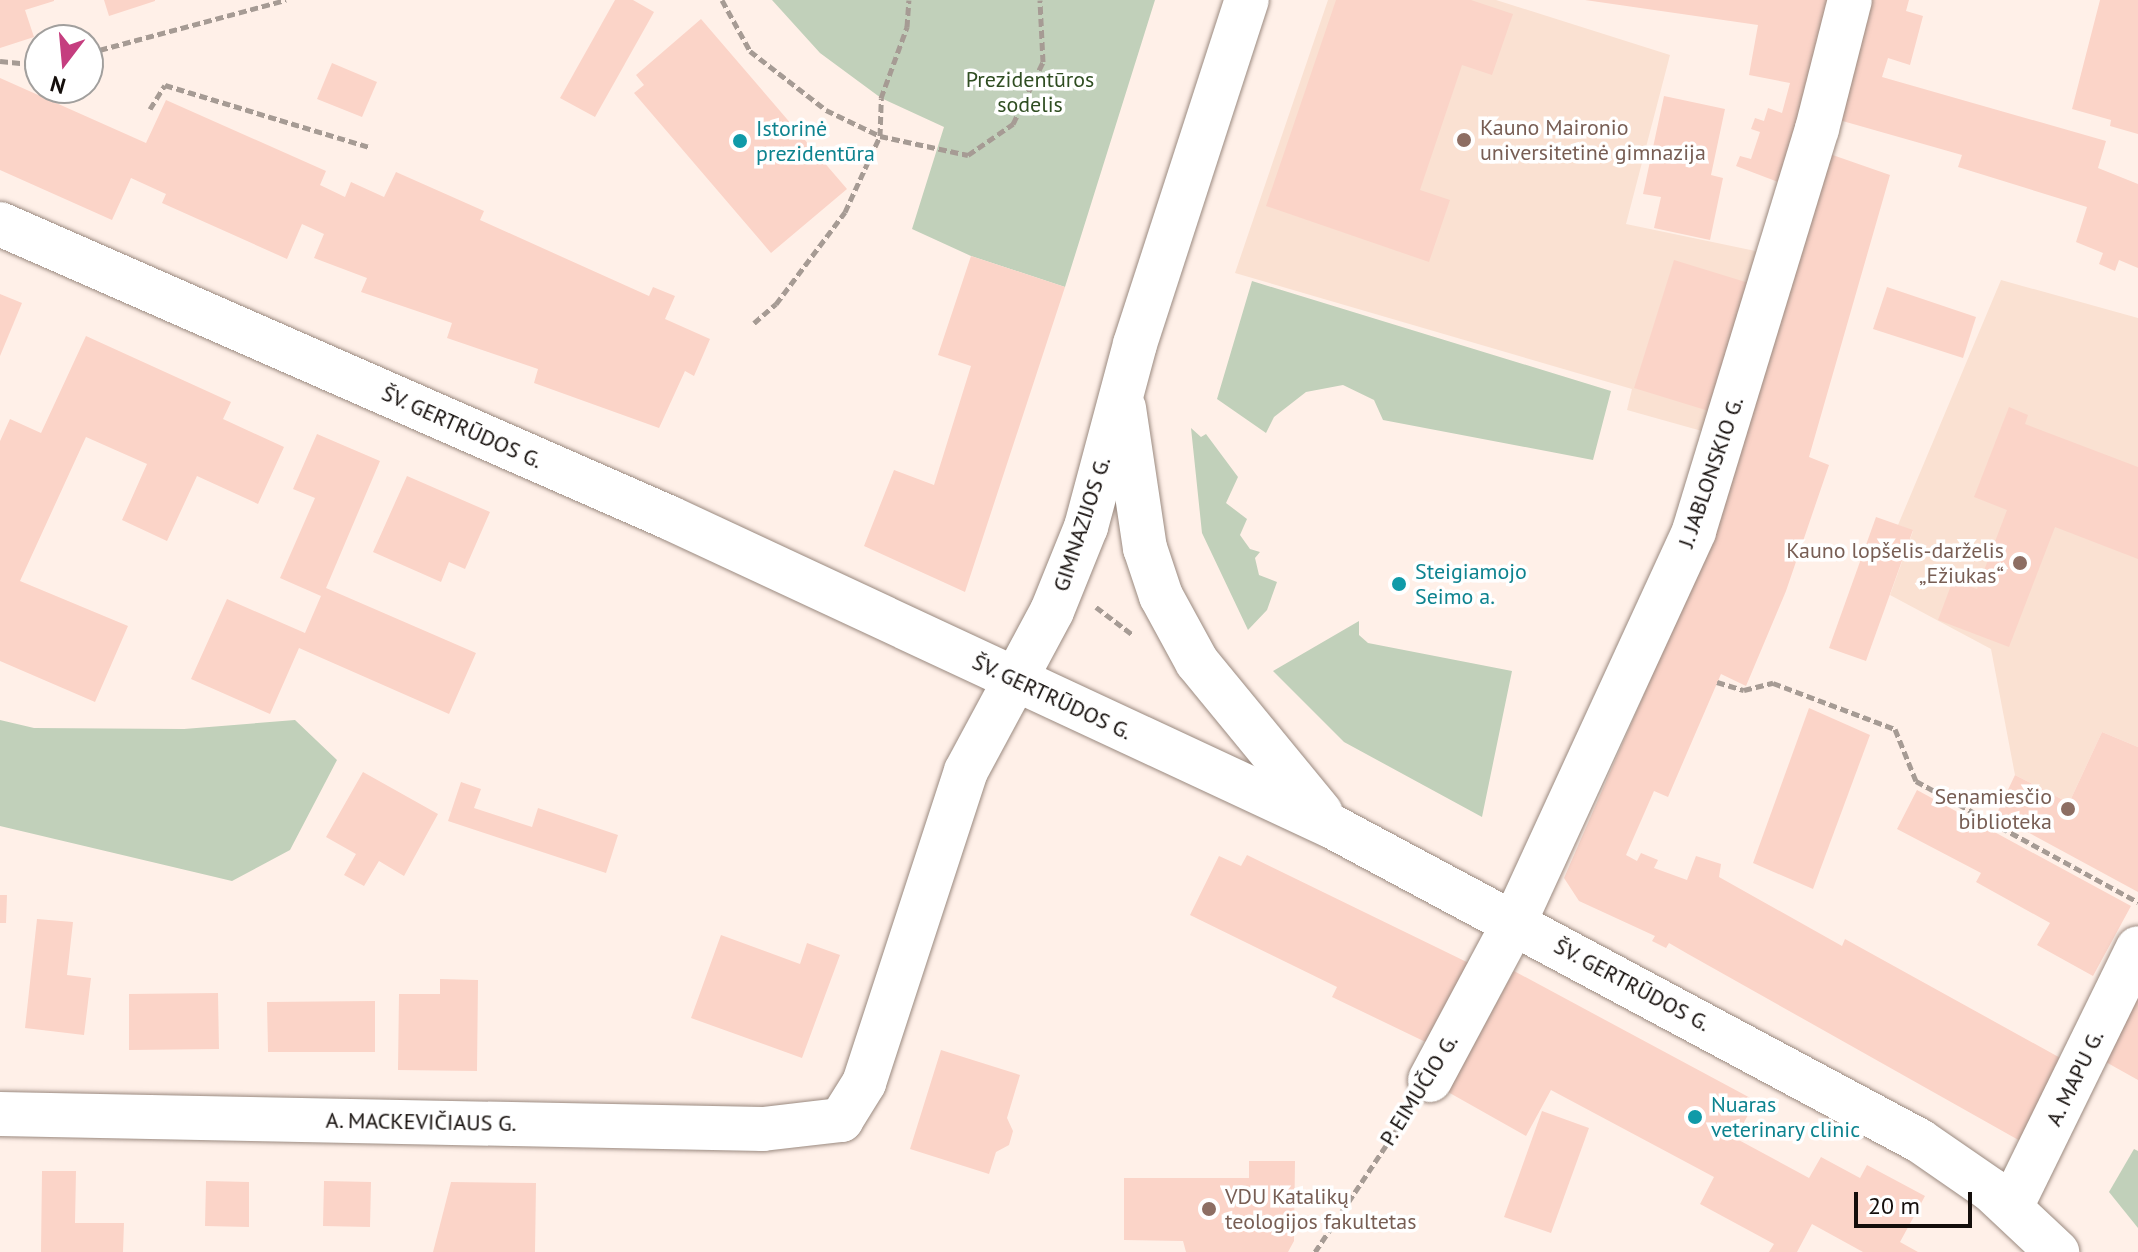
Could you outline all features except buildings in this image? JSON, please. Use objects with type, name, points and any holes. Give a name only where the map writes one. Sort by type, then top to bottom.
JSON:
[{"type":"main road","name":"GIMNAZIJOS G.","points":[[841,1120],[864,1083],[966,771],[1065,583],[1247,0]]},
{"type":"main road","name":"J. JABLONSKIO G.","points":[[1514,923],[1694,531],[1817,129],[1850,0]]},
{"type":"main road","name":"ŠV. GERTRŪDOS G.","points":[[0,224],[670,518],[1333,827],[1907,1134],[2011,1207],[2057,1252]]},
{"type":"main road","points":[[1122,394],[1145,548],[1185,639],[1252,734],[1333,827]]},
{"type":"main road","name":"P. EIMUČIO G.","points":[[1430,1080],[1514,923]]},
{"type":"main road","name":"A. MAPU G.","points":[[2011,1207],[2138,948]]},
{"type":"main road","name":"A. MACKEVIČIAUS G.","points":[[0,1114],[763,1129],[841,1120]]},
{"type":"path","points":[[104,49],[286,0]]},
{"type":"path","points":[[722,0],[750,51],[826,110],[880,136],[968,155],[1013,124],[1043,62],[1040,0]]},
{"type":"path","points":[[754,323],[776,304],[845,212],[880,136],[881,98],[907,27],[909,0]]},
{"type":"path","points":[[0,61],[24,63]]},
{"type":"path","points":[[150,109],[165,85],[369,147]]},
{"type":"path","points":[[1065,583],[1156,653],[1185,639]]},
{"type":"path","points":[[1717,682],[1744,690],[1773,683],[1895,729],[1916,781],[2138,902]]},
{"type":"path","name":"P. EIMUČIO G.","points":[[1315,1252],[1430,1080]]},
{"type":"shaded area","name":"Kauno Maironio universitetinė gimnazija","points":[[1328,0],[1496,0],[1670,55],[1626,224],[1765,253],[1709,433],[1627,410],[1632,389],[1235,273]]},
{"type":"shaded area","name":"Kauno lopšelis-darželis „Ežiukas“","points":[[2001,280],[2138,318],[2138,747],[2102,732],[2069,803],[2015,775],[1991,649],[1890,595],[1913,531],[1898,525]]},
{"type":"green space","name":"Prezidentūros sodelis","points":[[772,0],[1155,0],[1065,287],[971,256],[912,229],[944,127],[881,98],[820,53]]},
{"type":"green space","points":[[1252,281],[1611,391],[1593,460],[1383,420],[1374,400],[1343,385],[1306,392],[1274,417],[1266,433],[1217,399]]},
{"type":"green space","points":[[1191,428],[1201,437],[1206,434],[1238,477],[1226,503],[1247,519],[1240,535],[1250,549],[1260,552],[1255,558],[1259,575],[1277,582],[1267,610],[1248,630],[1202,533]]},
{"type":"green space","points":[[1359,621],[1359,635],[1368,643],[1512,671],[1482,817],[1344,742],[1273,671]]},
{"type":"green space","points":[[0,720],[34,728],[184,729],[295,720],[337,760],[290,850],[232,881],[0,826]]},
{"type":"green space","points":[[2134,1149],[2138,1151],[2138,1228],[2109,1192]]},
{"type":"place","name":"Kauno Maironio universitetinė gimnazija","points":[[1464,140]]},
{"type":"place","name":"Istorinė prezidentūra","points":[[740,141]]},
{"type":"place","name":"Kauno lopšelis-darželis „Ežiukas“","points":[[2020,563]]},
{"type":"place","name":"Steigiamojo Seimo a.","points":[[1399,584]]},
{"type":"place","name":"Senamiesčio biblioteka","points":[[2068,809]]},
{"type":"place","name":"Nuaras veterinary clinic","points":[[1695,1117]]},
{"type":"place","name":"VDU Katalikų teologijos fakultetas","points":[[1209,1209]]}]
